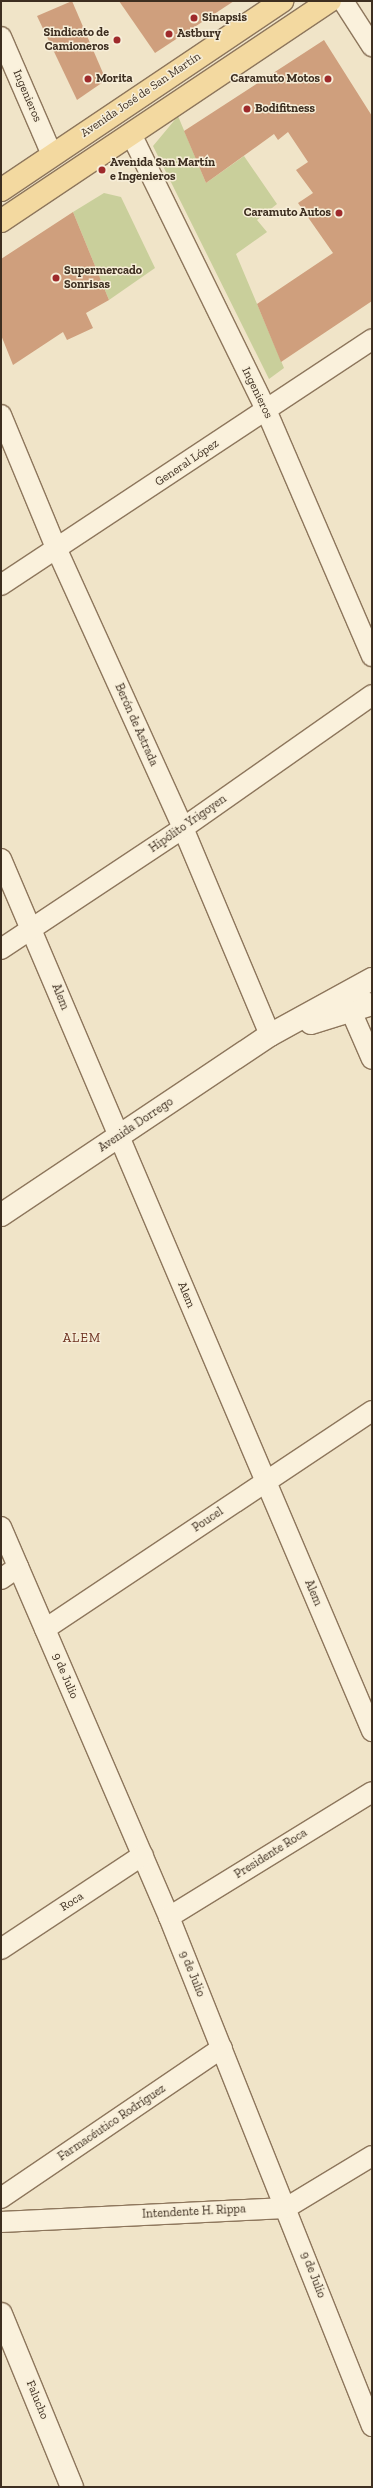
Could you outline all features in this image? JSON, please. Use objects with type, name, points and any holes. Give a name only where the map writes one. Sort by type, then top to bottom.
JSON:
[{"type":"main road","name":"Avenida José de San Martín","points":[[1,190],[282,1]]},
{"type":"main road","points":[[1,221],[330,1]]},
{"type":"main road","name":"Avenida Dorrego","points":[[1,1215],[270,1035],[372,979]]},
{"type":"main road","name":"Avenida Dorrego","points":[[270,1035],[372,1004]]},
{"type":"main road","name":"Falucho","points":[[1,2314],[72,2487]]},
{"type":"street","points":[[343,1],[372,46]]},
{"type":"street","name":"Ingenieros","points":[[1,37],[52,155]]},
{"type":"street","name":"Ingenieros","points":[[131,134],[266,410],[372,656]]},
{"type":"street","name":"General López","points":[[1,585],[57,550],[372,339]]},
{"type":"street","name":"Berón de Astrada","points":[[1,415],[57,550],[182,828],[270,1035]]},
{"type":"street","name":"Hipólito Yrigoyen","points":[[1,949],[182,828],[372,695]]},
{"type":"street","name":"Alem","points":[[1,859],[32,928],[118,1137],[372,1732]]},
{"type":"street","points":[[372,985],[351,1011],[372,1059]]},
{"type":"street","name":"Poucel","points":[[45,1629],[372,1411]]},
{"type":"street","name":"9 de Julio","points":[[1,1527],[170,1916],[372,2426]]},
{"type":"street","points":[[1,1579],[18,1567]]},
{"type":"street","name":"Presidente Roca","points":[[170,1916],[372,1792]]},
{"type":"street","name":"Roca","points":[[1,1949],[143,1855]]},
{"type":"street","name":"Farmacéutico Rodríguez","points":[[1,2198],[222,2048]]},
{"type":"street","name":"Intendente H. Rippa","points":[[1,2222],[286,2208],[372,2156]]},
{"type":"green space","points":[[178,116],[206,183],[244,156],[277,204],[257,220],[267,232],[236,254],[284,368],[269,379],[153,146]]},
{"type":"green space","points":[[104,193],[121,197],[155,268],[109,300],[73,212]]},
{"type":"building","points":[[72,1],[106,80],[77,100],[37,16]]},
{"type":"building","points":[[119,1],[234,1],[155,53]]},
{"type":"building","points":[[324,40],[372,116],[372,301],[281,362],[257,304],[333,253],[298,203],[313,193],[296,170],[308,162],[288,132],[278,140],[274,134],[206,183],[184,131]]},
{"type":"building","points":[[73,212],[109,300],[86,313],[93,328],[67,340],[63,332],[13,365],[1,335],[1,259]]},
{"type":"place","name":"Sinapsis","points":[[194,18]]},
{"type":"place","name":"Astbury","points":[[169,34]]},
{"type":"place","name":"Sindicato de Camioneros","points":[[117,40]]},
{"type":"place","name":"Morita","points":[[88,79]]},
{"type":"place","name":"Caramuto Motos","points":[[328,79]]},
{"type":"place","name":"Bodifitness","points":[[247,109]]},
{"type":"place","name":"Avenida San Martín e Ingenieros","points":[[102,170]]},
{"type":"place","name":"Caramuto Autos","points":[[339,213]]},
{"type":"place","name":"Supermercado Sonrisas","points":[[56,278]]},
{"type":"district","name":"ALEM","points":[[82,1338]]}]
